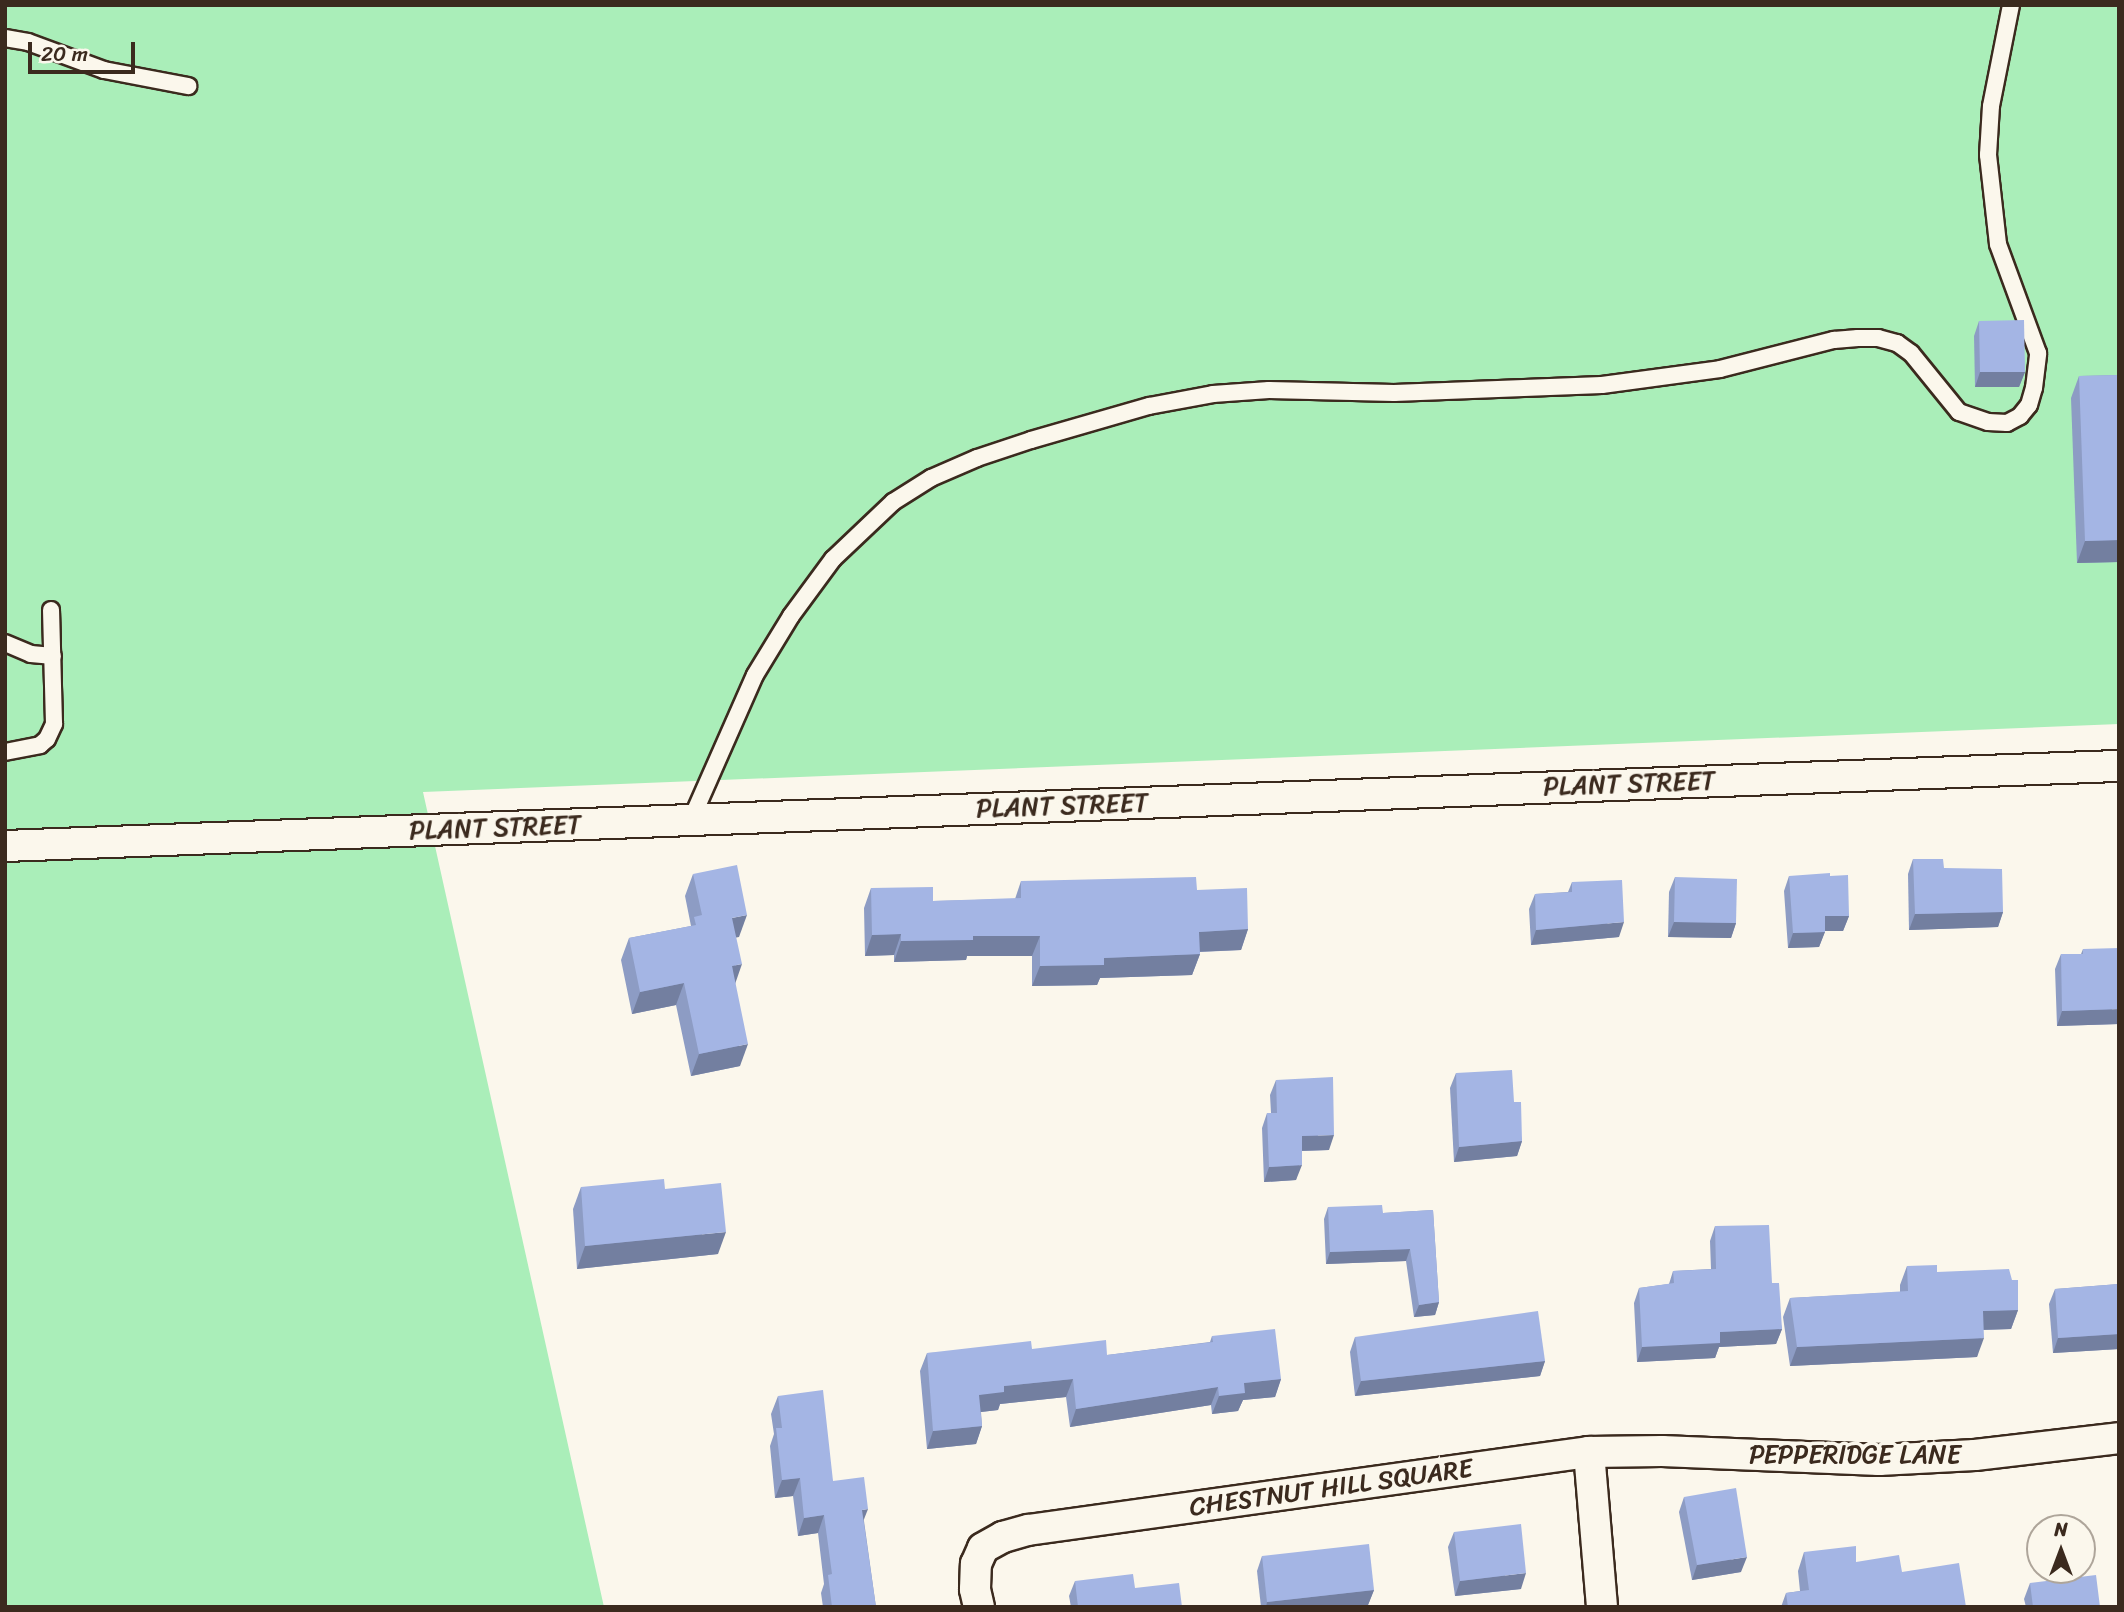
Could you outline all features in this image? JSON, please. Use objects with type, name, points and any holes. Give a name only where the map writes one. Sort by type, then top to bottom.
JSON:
[{"type":"street","name":"PLANT STREET","points":[[5,846],[2119,766]]},
{"type":"street","name":"PEPPERIDGE LANE","points":[[1590,1452],[1662,1451],[1879,1460],[1975,1455],[2119,1438]]},
{"type":"street","name":"CHESTNUT HILL SQUARE","points":[[979,1607],[976,1564],[983,1548],[1003,1537],[1028,1530],[1590,1452]]},
{"type":"street","points":[[1590,1452],[1602,1607]]},
{"type":"lane","points":[[691,820],[755,675],[803,598],[833,559],[893,502],[931,478],[977,458],[1031,440],[1126,412],[1204,395],[1269,390],[1368,394],[1602,385],[1720,369],[1834,340],[1858,338],[1888,340],[1911,353],[1959,412],[1988,422],[2007,423],[2020,416],[2029,405],[2034,388],[2038,353],[1998,244],[1988,155],[1991,106],[2011,5]]},
{"type":"lane","points":[[5,38],[29,42],[104,70],[188,86]]},
{"type":"lane","points":[[5,752],[40,745],[50,733],[55,705],[51,610]]},
{"type":"lane","points":[[5,643],[31,654],[53,656]]},
{"type":"green space","points":[[5,5],[2119,5],[2119,724],[423,792],[604,1607],[5,1607]]},
{"type":"building","points":[[2024,320],[2025,372],[1980,372],[1979,321]]},
{"type":"building","points":[[2119,375],[2119,540],[2085,541],[2079,376]]},
{"type":"building","points":[[1913,859],[1943,859],[1944,868],[2002,869],[2003,912],[1915,914]]},
{"type":"building","points":[[737,865],[747,915],[732,918],[742,964],[732,966],[748,1044],[699,1054],[684,983],[640,992],[629,938],[696,925],[694,917],[702,915],[693,874]]},
{"type":"building","points":[[1830,873],[1830,876],[1848,875],[1849,916],[1825,916],[1825,932],[1793,933],[1789,876]]},
{"type":"building","points":[[1196,877],[1197,890],[1247,888],[1248,929],[1199,932],[1200,954],[1104,958],[1104,965],[1040,966],[1040,936],[973,936],[973,940],[901,941],[901,934],[872,935],[871,888],[933,887],[933,901],[1021,898],[1021,881]]},
{"type":"building","points":[[1675,877],[1737,879],[1736,923],[1674,922]]},
{"type":"building","points":[[1622,880],[1624,922],[1536,930],[1535,894],[1572,892],[1572,882]]},
{"type":"building","points":[[2119,948],[2119,1009],[2062,1011],[2061,954],[2083,954],[2083,949]]},
{"type":"building","points":[[1512,1070],[1514,1102],[1521,1102],[1522,1141],[1459,1147],[1456,1073]]},
{"type":"building","points":[[1333,1077],[1334,1135],[1302,1136],[1302,1165],[1269,1167],[1267,1113],[1277,1113],[1276,1080]]},
{"type":"building","points":[[664,1179],[665,1189],[721,1183],[726,1232],[585,1246],[581,1187]]},
{"type":"building","points":[[1382,1205],[1383,1213],[1433,1210],[1439,1302],[1419,1305],[1410,1249],[1330,1252],[1328,1207]]},
{"type":"building","points":[[1769,1225],[1772,1283],[1779,1283],[1782,1329],[1720,1332],[1720,1343],[1642,1347],[1639,1288],[1674,1283],[1673,1271],[1716,1269],[1715,1226]]},
{"type":"building","points":[[1937,1265],[1937,1272],[2009,1269],[2012,1280],[2018,1280],[2018,1310],[1983,1311],[1984,1338],[1797,1347],[1790,1298],[1908,1291],[1907,1266]]},
{"type":"building","points":[[2119,1284],[2119,1334],[2058,1338],[2055,1289]]},
{"type":"building","points":[[1538,1311],[1545,1361],[1361,1381],[1355,1337]]},
{"type":"building","points":[[1275,1329],[1281,1379],[1244,1383],[1245,1393],[1219,1396],[1218,1387],[1076,1409],[1073,1379],[1004,1386],[1004,1392],[979,1395],[982,1426],[933,1431],[927,1353],[1031,1341],[1032,1349],[1106,1340],[1107,1355],[1213,1342],[1212,1336]]},
{"type":"building","points":[[823,1390],[833,1481],[864,1477],[868,1509],[862,1510],[876,1607],[832,1607],[828,1575],[832,1574],[824,1515],[804,1518],[800,1478],[782,1480],[776,1428],[782,1428],[778,1396]]},
{"type":"building","points":[[1736,1488],[1747,1557],[1697,1565],[1684,1497]]},
{"type":"building","points":[[1521,1524],[1526,1573],[1460,1581],[1454,1532]]},
{"type":"building","points":[[1369,1544],[1374,1590],[1267,1602],[1262,1556]]},
{"type":"building","points":[[1856,1546],[1856,1562],[1899,1555],[1902,1572],[1959,1563],[1966,1607],[1788,1607],[1786,1593],[1809,1590],[1804,1552]]},
{"type":"building","points":[[1133,1574],[1135,1588],[1179,1583],[1182,1607],[1078,1607],[1075,1581]]},
{"type":"building","points":[[2096,1575],[2100,1607],[2033,1607],[2030,1584],[2096,1584]]}]
